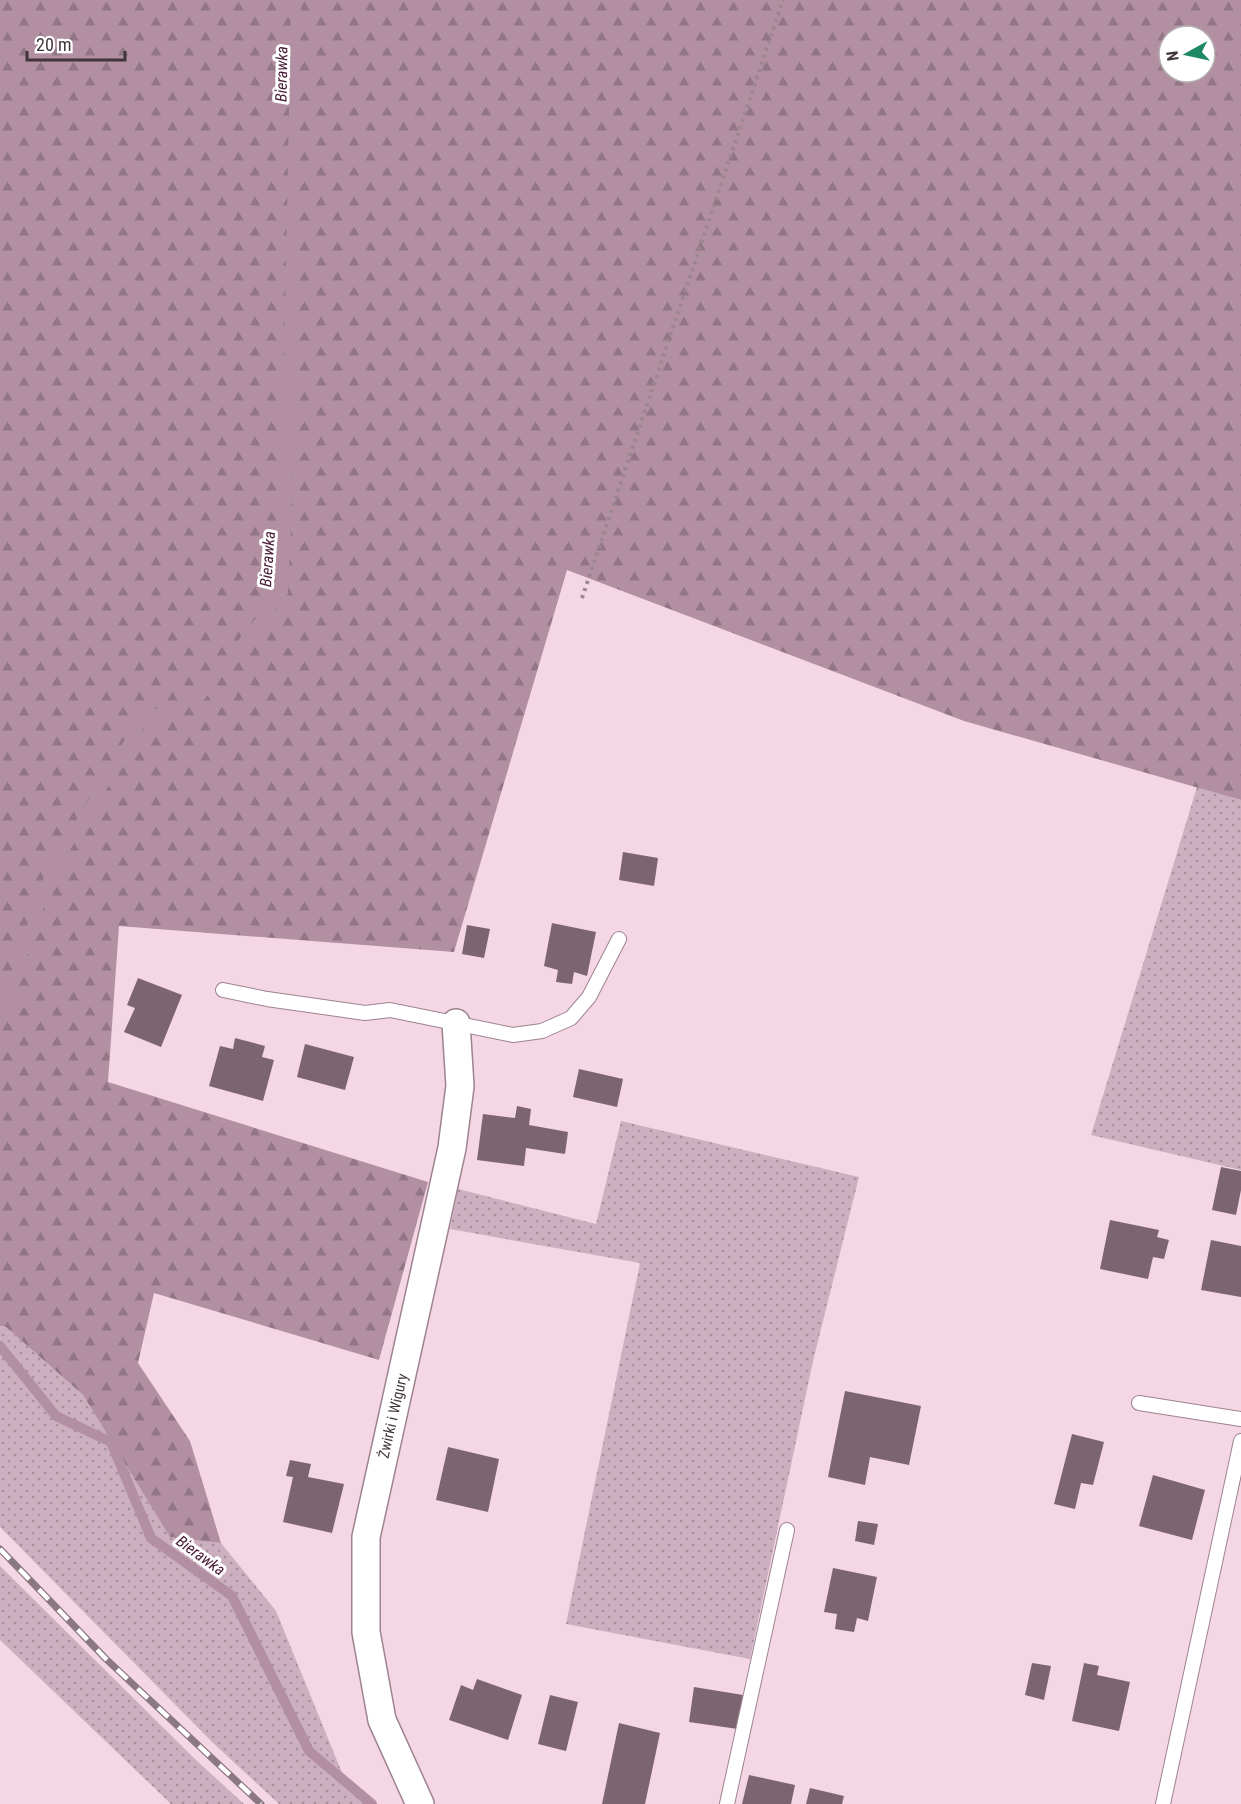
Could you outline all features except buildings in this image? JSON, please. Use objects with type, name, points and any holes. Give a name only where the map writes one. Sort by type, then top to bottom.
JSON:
[{"type":"street","name":"Żwirki i Wigury","points":[[420,1804],[382,1720],[366,1632],[366,1537],[452,1148],[460,1086],[456,1023]]},
{"type":"lane","points":[[222,990],[365,1013],[390,1010],[513,1035],[542,1031],[571,1018],[589,997],[619,939]]},
{"type":"lane","points":[[1139,1402],[1241,1419]]},
{"type":"lane","points":[[1163,1804],[1241,1440]]},
{"type":"lane","points":[[727,1804],[787,1530]]},
{"type":"path","points":[[582,598],[783,0]]},
{"type":"shaded area","points":[[1197,787],[1241,800],[1241,1170],[1091,1135]]},
{"type":"shaded area","points":[[621,1121],[859,1177],[813,1361],[750,1659],[566,1624],[640,1263],[450,1229],[458,1189],[596,1224]]},
{"type":"shaded area","points":[[0,1326],[6,1327],[83,1395],[170,1536],[221,1543],[276,1611],[347,1785],[370,1804],[279,1804],[212,1742],[0,1527]]},
{"type":"shaded area","points":[[0,1566],[196,1760],[244,1804],[171,1804],[0,1640]]},
{"type":"green space","points":[[0,0],[1241,0],[1241,800],[964,721],[567,570],[454,952],[119,926],[108,1082],[428,1182],[379,1360],[154,1293],[138,1363],[190,1441],[221,1543],[170,1537],[83,1395],[6,1327],[0,1326]]},
{"type":"waterway","name":"Bierawka","points":[[0,1019],[51,872],[143,719],[199,698],[283,592],[296,3],[298,0]]},
{"type":"waterway","name":"Bierawka","points":[[0,1346],[56,1416],[111,1442],[151,1538],[232,1596],[309,1751],[372,1804]]},
{"type":"railway","points":[[0,1549],[106,1659],[261,1804]]}]
